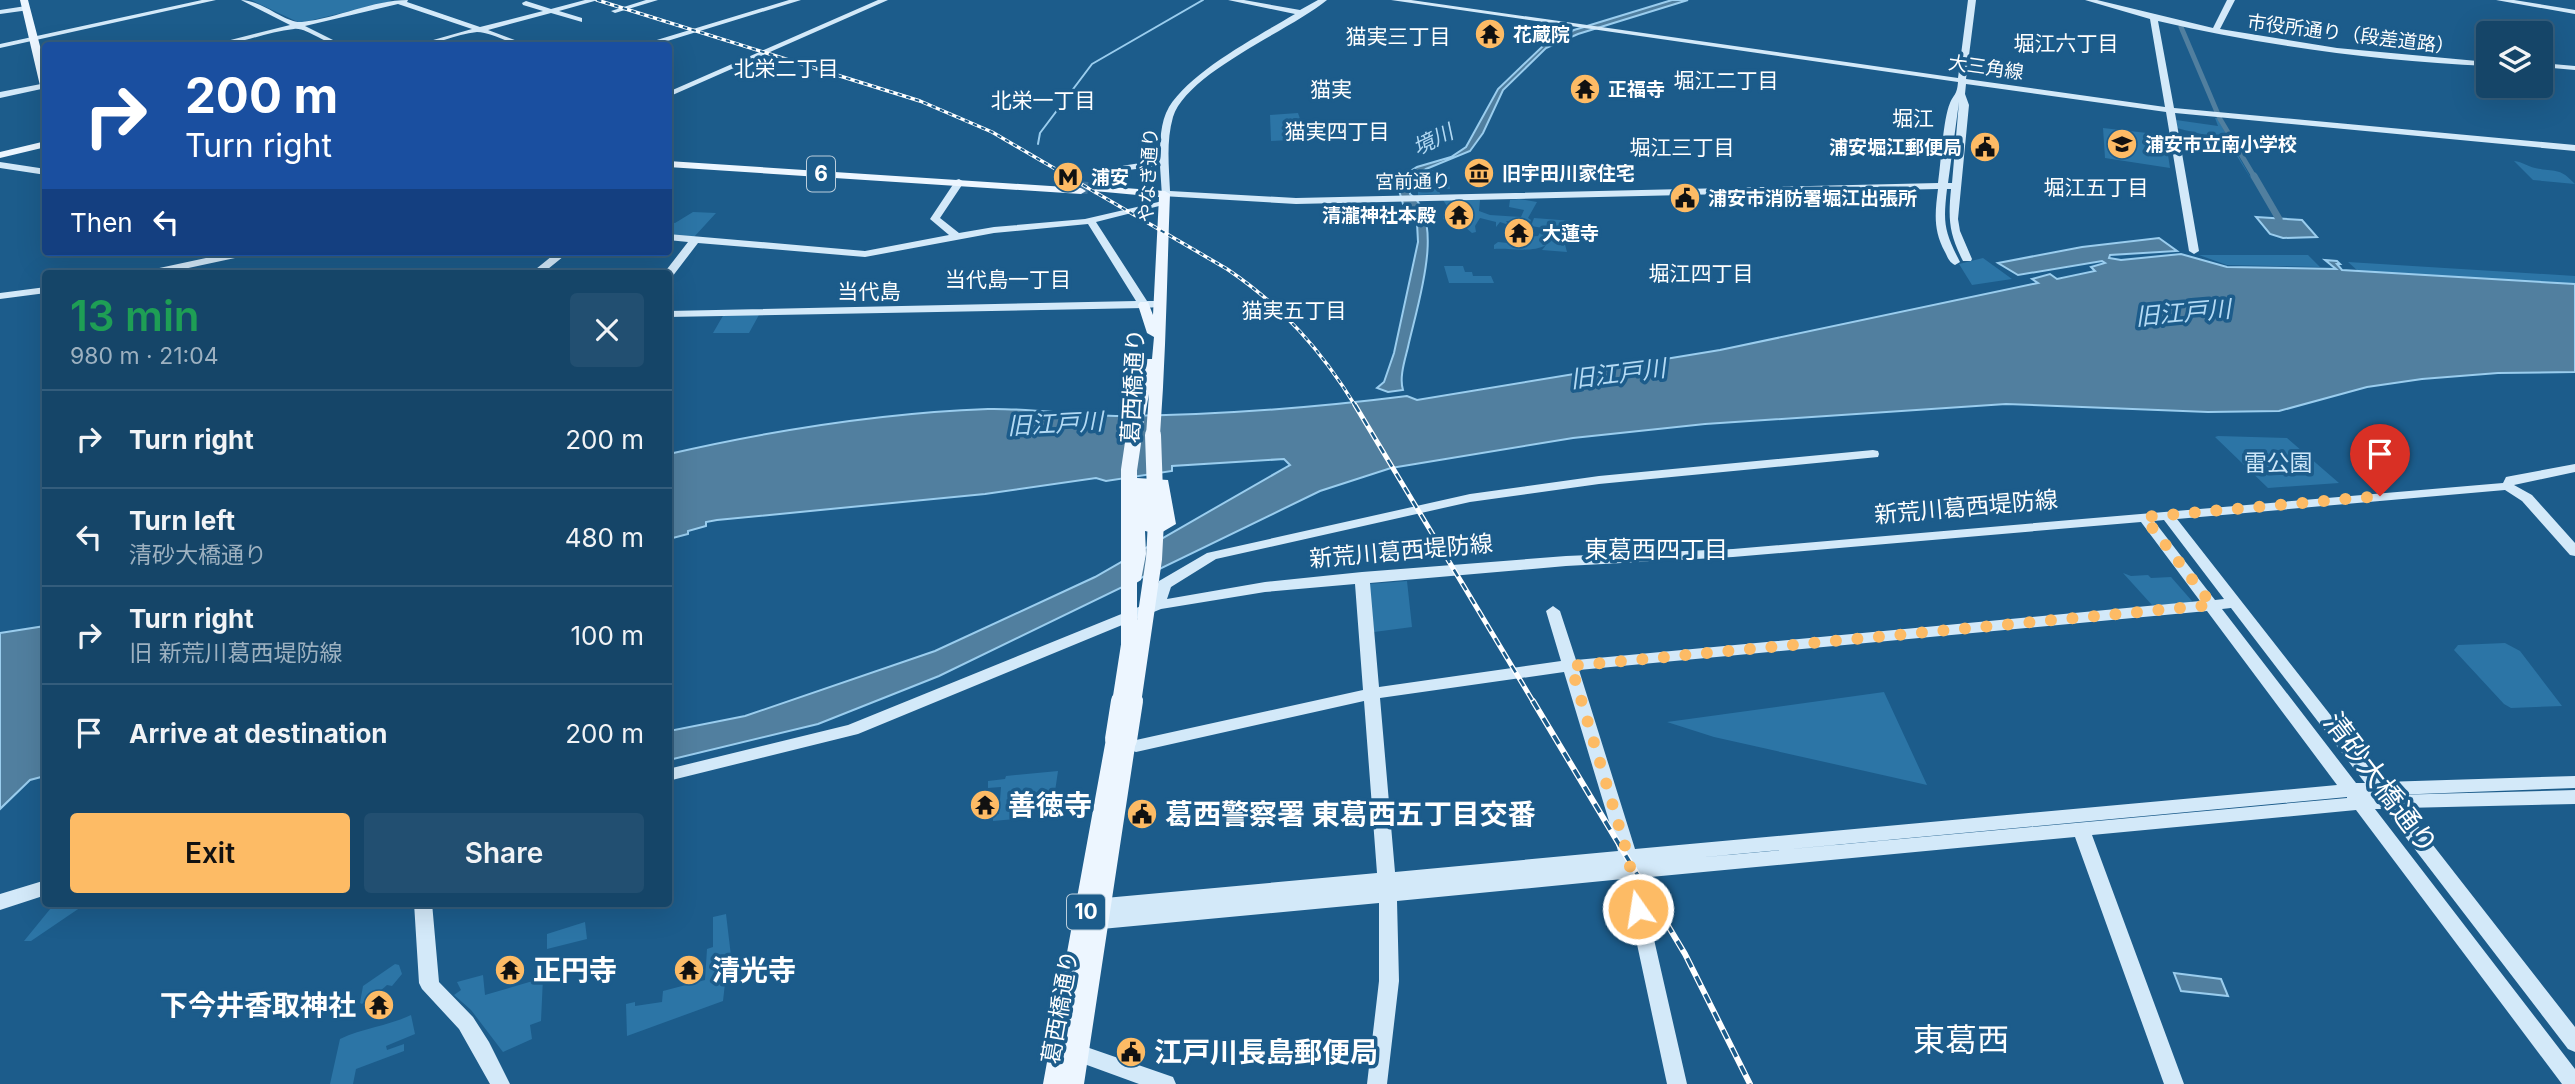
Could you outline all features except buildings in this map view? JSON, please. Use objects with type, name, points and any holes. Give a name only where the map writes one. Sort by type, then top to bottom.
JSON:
[{"type":"main road","points":[[25,4],[42,75]]},
{"type":"main road","points":[[0,153],[42,142]]},
{"type":"main road","name":"6","points":[[672,164],[1079,189]]},
{"type":"main road","points":[[1101,190],[1165,198]]},
{"type":"main road","name":"やなぎ通り","points":[[1159,304],[1165,198]]},
{"type":"main road","name":"葛西橋通り","points":[[1072,1084],[1070,1050],[1093,914],[1154,599],[1156,521],[1153,417],[1159,304]]},
{"type":"main road","points":[[1144,305],[1157,333]]},
{"type":"main road","name":"葛西橋通り","points":[[1126,741],[1130,594],[1129,470],[1157,333]]},
{"type":"main road","points":[[1142,492],[1153,417]]},
{"type":"main road","points":[[1133,444],[1142,492],[1154,599]]},
{"type":"main road","points":[[1130,594],[1143,515]]},
{"type":"main road","name":"葛西橋通り","points":[[1055,1084],[1070,1050]]},
{"type":"street","points":[[0,46],[212,0]]},
{"type":"street","points":[[245,0],[333,42]]},
{"type":"street","points":[[228,42],[399,0],[516,42]]},
{"type":"street","points":[[539,0],[526,3],[579,20]]},
{"type":"street","points":[[553,12],[594,0]]},
{"type":"street","points":[[432,42],[605,0]]},
{"type":"street","points":[[615,11],[654,0]]},
{"type":"street","points":[[655,42],[797,0]]},
{"type":"street","points":[[672,93],[884,0]]},
{"type":"street","points":[[1232,0],[1302,13]]},
{"type":"street","name":"やなぎ通り","points":[[1165,198],[1169,117],[1184,92],[1323,0]]},
{"type":"street","name":"大三角線","points":[[1395,0],[2169,110],[2575,148]]},
{"type":"street","points":[[1955,262],[1942,237],[1940,224],[1965,105],[1961,94],[1972,0]]},
{"type":"street","name":"市役所通り（段差道路）","points":[[2089,0],[2238,37],[2315,49],[2476,62]]},
{"type":"street","name":"市役所通り（段差道路）","points":[[2096,0],[2216,30],[2329,49],[2476,62]]},
{"type":"street","points":[[2216,30],[2231,0]]},
{"type":"street","points":[[2500,0],[2575,12]]},
{"type":"street","points":[[1395,10],[1410,1]]},
{"type":"street","points":[[0,12],[25,4]]},
{"type":"street","points":[[2154,18],[2194,251]]},
{"type":"street","points":[[441,42],[482,30]]},
{"type":"street","points":[[2553,67],[2575,69]]},
{"type":"street","points":[[0,96],[42,88]]},
{"type":"street","points":[[1108,171],[1166,162]]},
{"type":"street","points":[[0,165],[42,171]]},
{"type":"street","points":[[958,238],[935,219],[959,182]]},
{"type":"street","points":[[1950,186],[1955,231],[1967,260]]},
{"type":"street","name":"宮前通り","points":[[672,237],[865,254],[1002,229],[1090,220],[1165,198],[1400,199],[1950,186]]},
{"type":"street","points":[[1090,220],[1144,305]]},
{"type":"street","points":[[672,270],[695,240]]},
{"type":"street","points":[[164,270],[230,256]]},
{"type":"street","points":[[540,270],[559,256]]},
{"type":"street","points":[[548,270],[565,256]]},
{"type":"street","points":[[0,296],[42,291]]},
{"type":"street","points":[[672,314],[1159,304]]},
{"type":"street","points":[[1154,599],[1164,584],[1212,556],[1424,507],[1599,480],[1873,454]]},
{"type":"street","name":"新荒川葛西堤防線","points":[[672,774],[852,730],[1154,599],[1362,578],[1566,561],[1722,554],[2508,486],[2511,480],[2575,468]]},
{"type":"street","points":[[2508,486],[2527,498],[2575,552]]},
{"type":"street","name":"清砂大橋通り","points":[[2167,514],[2386,795],[2575,1044]]},
{"type":"street","name":"清砂大橋通り","points":[[2144,517],[2574,1084]]},
{"type":"street","points":[[1362,578],[1388,887],[1389,981],[1377,1084]]},
{"type":"street","points":[[1126,741],[1373,693],[1571,666],[2235,603]]},
{"type":"street","points":[[1553,611],[1629,864],[1677,1084]]},
{"type":"street","points":[[1093,914],[2356,796],[2575,782]]},
{"type":"street","points":[[2386,795],[2575,797]]},
{"type":"street","points":[[1629,864],[2082,831],[2356,796]]},
{"type":"street","points":[[2082,831],[2174,1084]]},
{"type":"street","points":[[0,902],[42,888]]},
{"type":"street","points":[[424,907],[429,983],[434,992],[460,1015],[500,1084]]},
{"type":"street","points":[[1070,1050],[1166,1084]]},
{"type":"green space","points":[[251,0],[389,0],[392,1],[300,23]]},
{"type":"green space","points":[[1298,113],[1307,139],[1271,141],[1270,115]]},
{"type":"green space","points":[[2215,118],[2253,182],[2232,148],[2180,141],[2230,147],[2228,141],[2177,128],[2176,120],[2218,126]]},
{"type":"green space","points":[[2103,128],[2165,135],[2170,168],[2105,158]]},
{"type":"green space","points":[[2514,161],[2561,173],[2575,184],[2533,180]]},
{"type":"green space","points":[[1429,169],[1438,172],[1428,176],[1429,179],[1449,183],[1450,189],[1439,189],[1440,194],[1418,195],[1418,180]]},
{"type":"green space","points":[[1443,200],[1480,200],[1479,211],[1490,215],[1521,217],[1524,210],[1509,207],[1510,200],[1537,202],[1528,218],[1531,220],[1529,224],[1506,221],[1509,225],[1500,222],[1496,227],[1496,222],[1480,218],[1475,226],[1476,232],[1472,233],[1465,227],[1443,219],[1444,212],[1449,209]]},
{"type":"green space","points":[[693,212],[716,213],[694,237],[672,235],[672,222]]},
{"type":"green space","points":[[1534,218],[1573,221],[1574,237],[1563,237],[1567,252],[1542,250],[1546,245],[1528,250],[1494,249],[1498,242],[1518,244],[1525,241],[1524,237],[1538,236],[1543,228],[1531,226]]},
{"type":"green space","points":[[2199,255],[2308,255],[2320,267],[2227,265]]},
{"type":"green space","points":[[1983,258],[2012,279],[1972,285],[1959,264]]},
{"type":"green space","points":[[2348,262],[2575,276],[2575,285],[2358,271]]},
{"type":"green space","points":[[1444,266],[1463,266],[1465,272],[1472,272],[1473,276],[1491,276],[1494,283],[1449,283]]},
{"type":"green space","points":[[760,313],[749,333],[713,333],[724,314]]},
{"type":"green space","name":"雷公園","points":[[2215,437],[2287,438],[2339,483],[2268,488]]},
{"type":"green space","points":[[2123,573],[2131,576],[2148,575],[2151,578],[2171,577],[2192,601],[2152,605]]},
{"type":"green space","points":[[1407,581],[1412,627],[1374,632],[1369,584]]},
{"type":"green space","points":[[2505,643],[2520,651],[2562,706],[2511,708],[2504,704],[2454,650],[2458,645]]},
{"type":"green space","points":[[1884,692],[1927,785],[1714,737],[1667,722]]},
{"type":"green space","points":[[1058,771],[1053,805],[1015,819],[993,821],[993,815],[999,814],[1001,787],[988,788],[988,781],[1005,779],[1006,776]]},
{"type":"green space","points":[[52,907],[81,907],[31,941],[24,941]]},
{"type":"green space","points":[[726,914],[731,956],[728,957],[723,1001],[627,1036],[626,1004],[635,1002],[635,1006],[662,1002],[663,991],[705,980],[707,949],[713,947],[713,917]]},
{"type":"green space","points":[[585,922],[587,939],[547,949],[547,934]]},
{"type":"green space","points":[[395,964],[399,965],[402,974],[392,986],[387,985],[360,1003],[363,986]]},
{"type":"green space","points":[[483,975],[485,995],[543,978],[541,1021],[530,1025],[532,1039],[503,1052],[471,1010],[454,995],[461,990],[457,982]]},
{"type":"green space","points":[[411,1015],[415,1034],[386,1046],[387,1050],[404,1044],[404,1051],[356,1069],[353,1084],[330,1084],[340,1039]]},
{"type":"water","points":[[1672,0],[1688,0],[1578,34],[1546,48],[1503,90],[1483,133],[1470,151],[1426,169],[1410,180],[1410,194],[1421,206],[1426,224],[1426,266],[1403,368],[1403,390],[1388,392],[1377,388],[1384,382],[1394,353],[1418,242],[1417,223],[1403,204],[1396,180],[1417,167],[1451,157],[1466,147],[1498,89],[1544,45],[1574,30]]},
{"type":"water","points":[[2256,217],[2302,220],[2317,237],[2283,238],[2270,234]]},
{"type":"water","name":"旧江戸川","points":[[2159,238],[2177,251],[2110,255],[2109,258],[2121,260],[2181,254],[2227,267],[2336,269],[2325,260],[2337,261],[2342,270],[2575,284],[2575,372],[2498,373],[2422,379],[2367,387],[2279,411],[2208,412],[2006,404],[1705,424],[1573,438],[1391,468],[1320,491],[939,676],[818,724],[672,759],[672,730],[745,716],[935,651],[1095,577],[1290,465],[1284,459],[1172,466],[1172,471],[1106,481],[1096,478],[985,494],[717,520],[706,522],[706,526],[672,538],[672,453],[827,424],[948,411],[1005,409],[1104,416],[1157,415],[1264,410],[1407,396],[1417,400],[1720,350],[2038,283],[2032,279],[2050,274],[2057,279],[2095,271],[2091,267],[2105,263],[2102,261],[2018,275],[1998,263],[2082,247]]},
{"type":"water","points":[[42,626],[42,777],[30,780],[0,809],[0,633]]},
{"type":"water","points":[[2174,973],[2221,979],[2228,996],[2181,991]]},
{"type":"waterway","points":[[1038,144],[1040,133],[1092,64],[1203,0]]},
{"type":"waterway","points":[[2181,27],[2220,119],[2255,178]]},
{"type":"waterway","points":[[2254,176],[2279,219]]},
{"type":"tunnel","points":[[1076,187],[1098,189]]},
{"type":"railway","points":[[597,0],[920,101],[992,132],[1247,283],[1283,314],[1315,348],[1356,407]]},
{"type":"railway","points":[[1355,405],[1534,703]]},
{"type":"railway","points":[[1533,701],[1685,954],[1750,1084]]},
{"type":"place","name":"花蔵院","points":[[1490,34]]},
{"type":"place","name":"正福寺","points":[[1585,89]]},
{"type":"place","name":"浦安市立南小学校","points":[[2122,144]]},
{"type":"place","name":"浦安堀江郵便局","points":[[1985,147]]},
{"type":"place","name":"旧宇田川家住宅","points":[[1479,173]]},
{"type":"place","name":"浦安","points":[[1068,177]]},
{"type":"place","name":"浦安市消防署堀江出張所","points":[[1685,198]]},
{"type":"place","name":"清瀧神社本殿","points":[[1459,215]]},
{"type":"place","name":"大蓮寺","points":[[1519,233]]},
{"type":"place","name":"善徳寺","points":[[985,805]]},
{"type":"place","name":"葛西警察署 東葛西五丁目交番","points":[[1142,814]]},
{"type":"place","name":"正円寺","points":[[510,970]]},
{"type":"place","name":"清光寺","points":[[689,970]]},
{"type":"place","name":"下今井香取神社","points":[[379,1005]]},
{"type":"place","name":"江戸川長島郵便局","points":[[1131,1052]]},
{"type":"district","name":"猫実三丁目","points":[[1398,37]]},
{"type":"district","name":"堀江六丁目","points":[[2066,44]]},
{"type":"district","name":"北栄二丁目","points":[[786,69]]},
{"type":"district","name":"堀江二丁目","points":[[1726,81]]},
{"type":"district","name":"猫実","points":[[1331,90]]},
{"type":"district","name":"北栄一丁目","points":[[1043,101]]},
{"type":"district","name":"堀江","points":[[1913,119]]},
{"type":"district","name":"猫実四丁目","points":[[1337,132]]},
{"type":"district","name":"堀江三丁目","points":[[1682,148]]},
{"type":"district","name":"堀江五丁目","points":[[2096,188]]},
{"type":"district","name":"堀江四丁目","points":[[1701,274]]},
{"type":"district","name":"当代島一丁目","points":[[1008,280]]},
{"type":"district","name":"当代島","points":[[869,292]]},
{"type":"district","name":"猫実五丁目","points":[[1294,311]]},
{"type":"district","name":"東葛西四丁目","points":[[1656,550]]},
{"type":"district","name":"東葛西","points":[[1961,1040]]},
{"type":"route","points":[[1638,909],[1628,856],[1571,666],[2212,605],[2144,517],[2380,496]]},
{"type":"water label","name":"境川","points":[[1433,140]]}]
